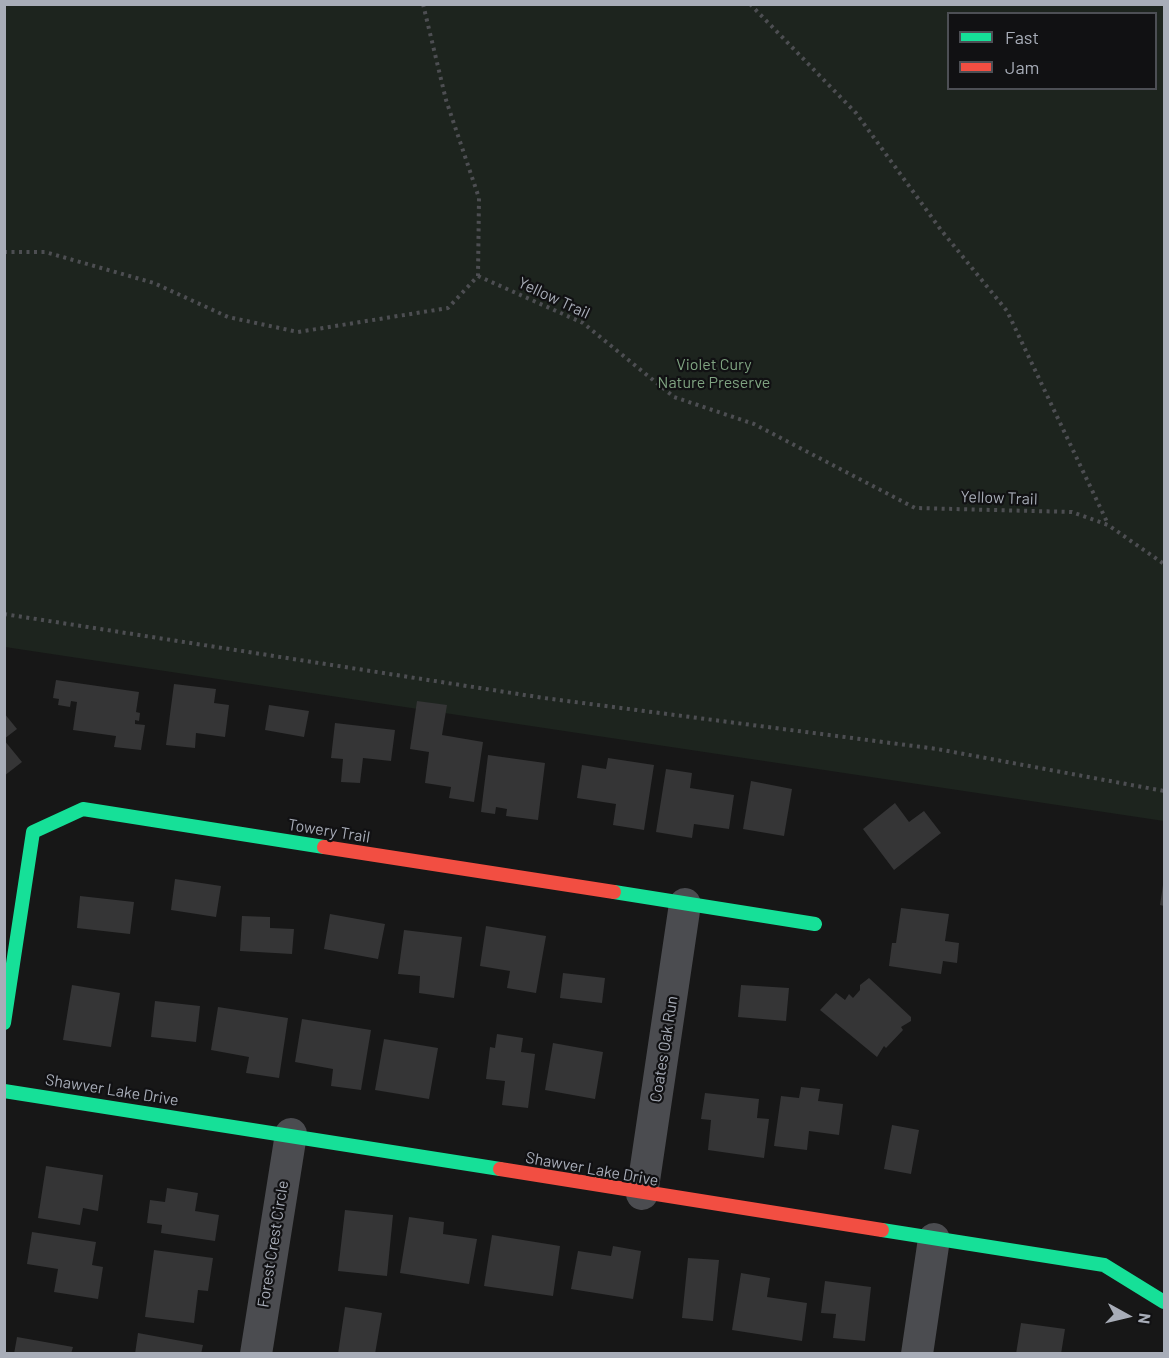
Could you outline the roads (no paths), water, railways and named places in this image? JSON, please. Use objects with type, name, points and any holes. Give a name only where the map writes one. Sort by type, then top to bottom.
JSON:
[{"type":"street","name":"Towery Trail","points":[[4,1023],[33,832],[82,809],[815,924]]},
{"type":"street","name":"Coates Oak Run","points":[[642,1194],[685,904]]},
{"type":"street","name":"Shawver Lake Drive","points":[[4,1091],[291,1134],[642,1194],[1104,1265],[1164,1302]]},
{"type":"street","name":"Forest Crest Circle","points":[[256,1353],[291,1134]]},
{"type":"street","points":[[917,1353],[934,1239]]},
{"type":"park label","name":"Violet Cury Nature Preserve","points":[[714,374]]}]
